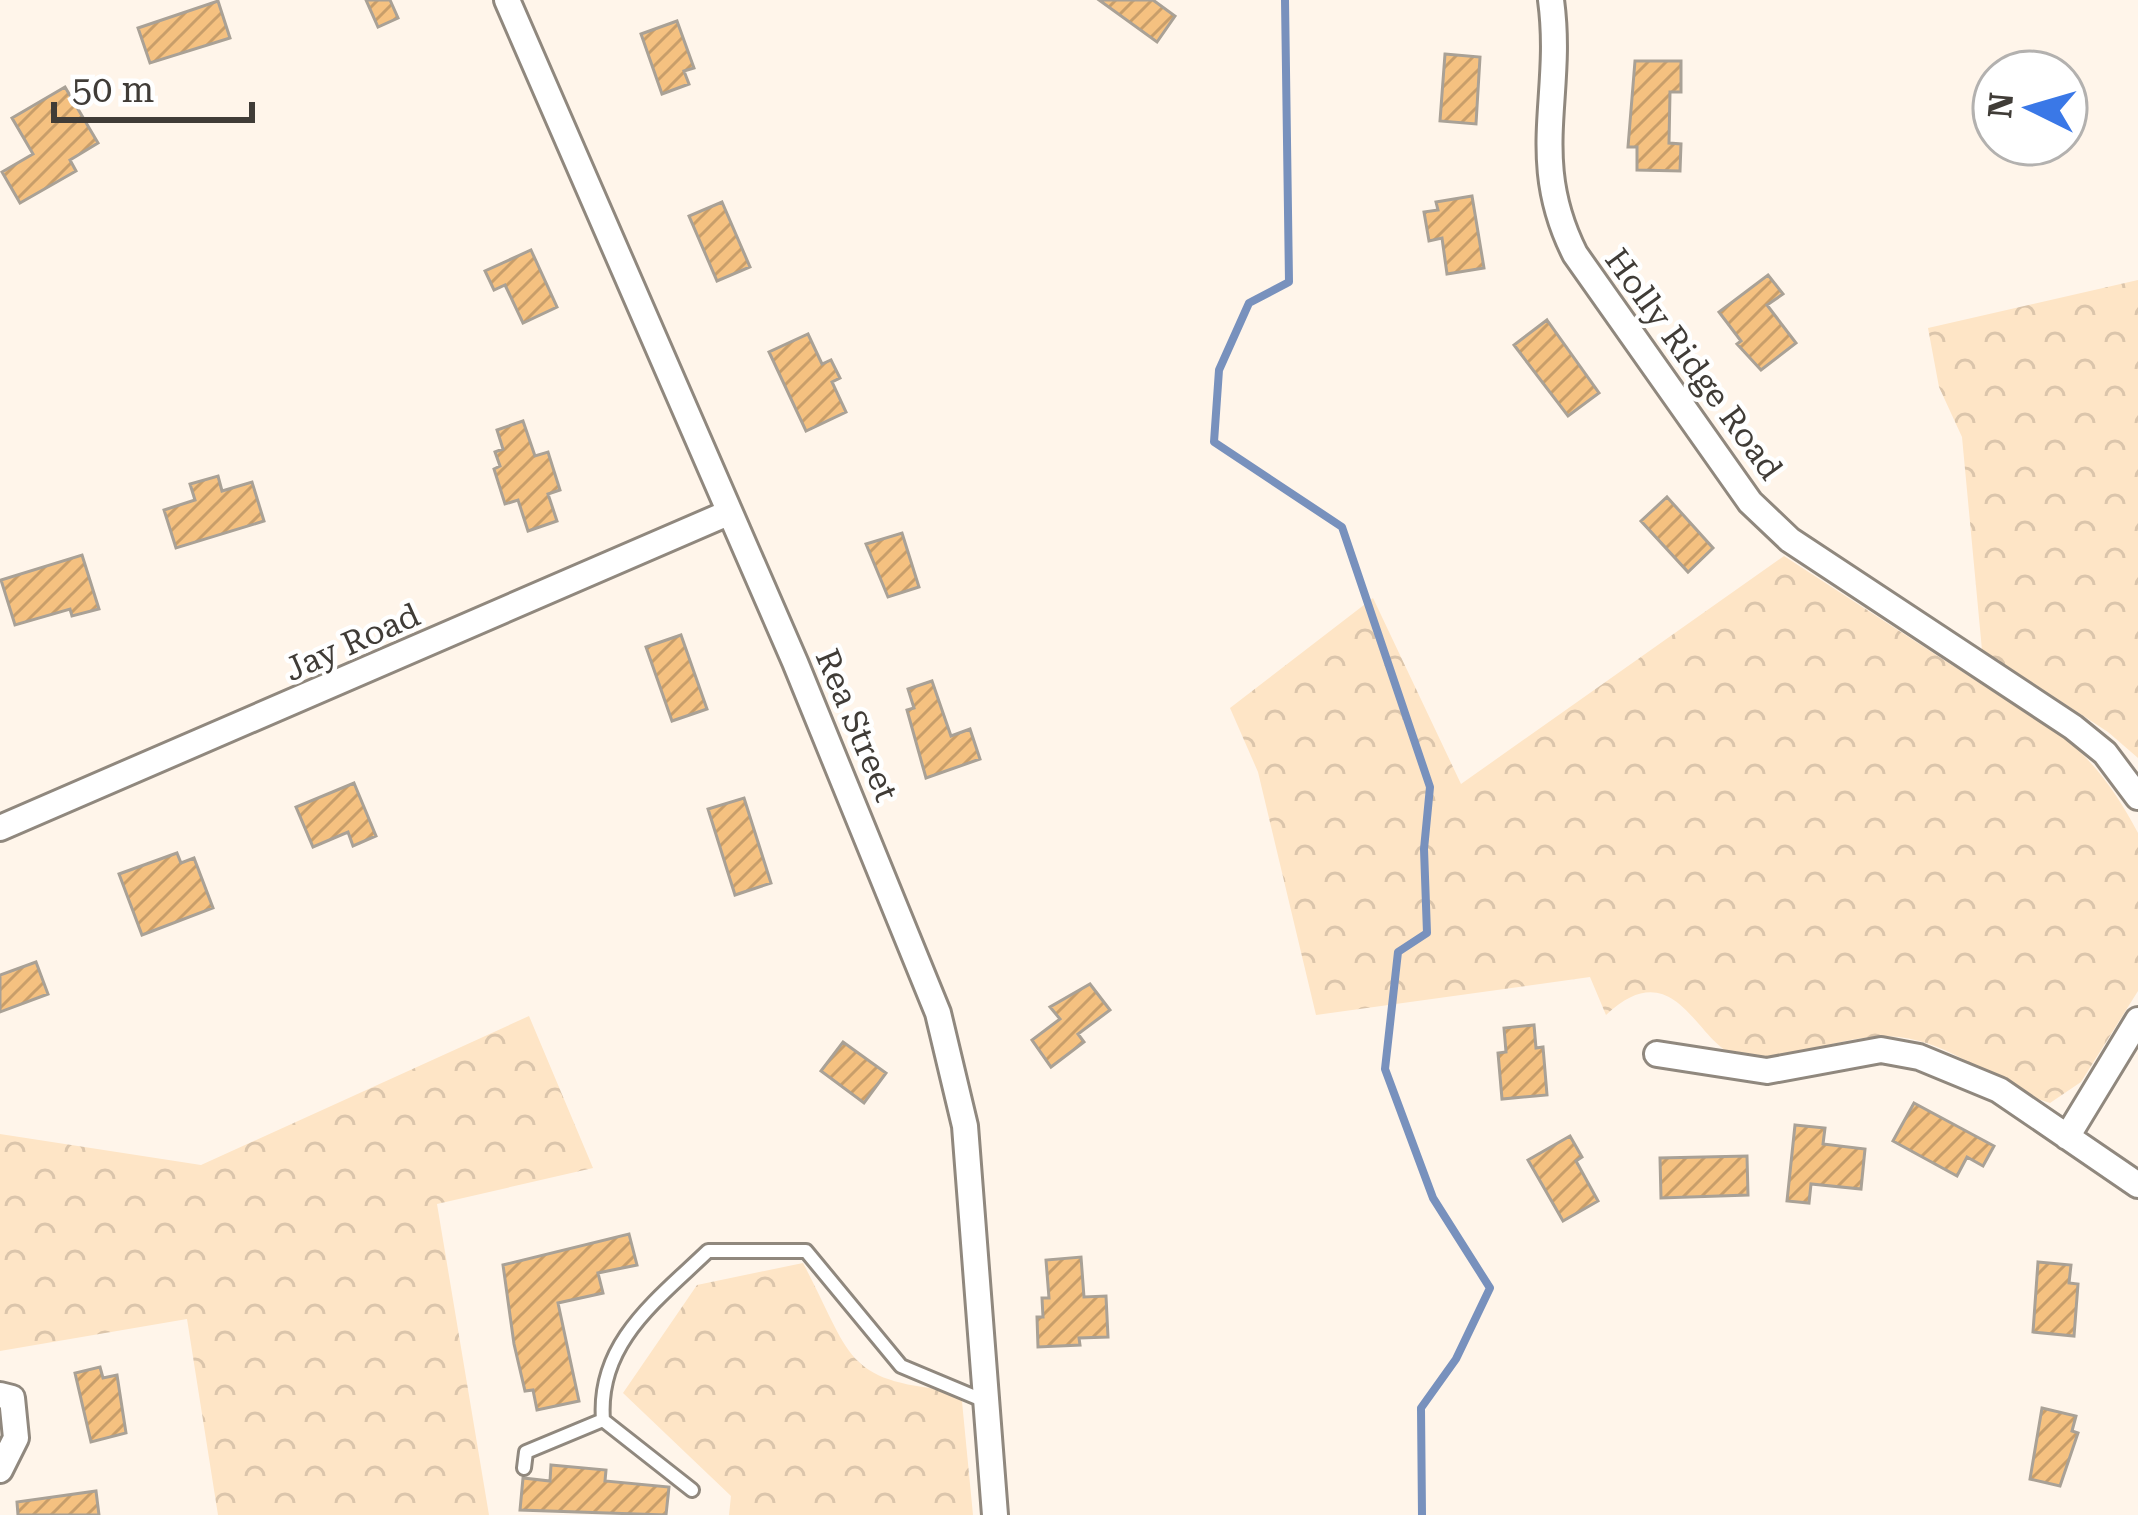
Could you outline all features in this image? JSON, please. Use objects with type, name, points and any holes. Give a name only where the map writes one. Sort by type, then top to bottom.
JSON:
[{"type":"street","name":"Rea Street","points":[[507,0],[804,683],[938,1013],[965,1126],[995,1515]]},
{"type":"street","name":"Holly Ridge Road","points":[[1551,0],[1546,159],[1560,225],[1574,254],[1750,502],[1834,573],[2074,727],[2105,753],[2138,797]]},
{"type":"street","name":"Jay Road","points":[[0,838],[1,828],[728,513]]},
{"type":"street","points":[[2067,1137],[2138,1020]]},
{"type":"street","points":[[1657,1054],[1768,1071],[1881,1050],[1919,1057],[1999,1090],[2138,1185]]},
{"type":"street","points":[[0,1395],[12,1398],[16,1438],[0,1470]]},
{"type":"lane","points":[[692,1490],[603,1420],[601,1387],[612,1354],[640,1315],[708,1251],[806,1251],[901,1366],[988,1402]]},
{"type":"lane","points":[[524,1468],[526,1452],[603,1420]]},
{"type":"green space","points":[[2138,280],[2138,758],[2108,732],[1982,650],[1962,437],[1939,387],[1928,328]]},
{"type":"green space","points":[[1784,556],[2067,740],[2098,771],[2131,820],[2138,833],[2138,991],[2081,1082],[2050,1103],[1940,1048],[1899,1037],[1857,1039],[1773,1057],[1735,1055],[1667,996],[1650,992],[1630,998],[1606,1015],[1590,977],[1316,1015],[1258,772],[1230,708],[1373,598],[1461,784]]},
{"type":"green space","points":[[529,1016],[593,1168],[437,1204],[489,1515],[218,1515],[187,1319],[0,1351],[0,1134],[201,1165]]},
{"type":"green space","points":[[803,1263],[857,1360],[894,1381],[961,1391],[973,1515],[729,1515],[731,1496],[623,1393],[697,1285]]},
{"type":"building","points":[[366,0],[390,0],[398,18],[378,27]]},
{"type":"building","points":[[1099,0],[1153,0],[1175,16],[1157,42]]},
{"type":"building","points":[[218,1],[230,38],[150,63],[138,28]]},
{"type":"building","points":[[677,21],[694,68],[684,71],[689,84],[662,94],[641,34]]},
{"type":"building","points":[[1445,54],[1480,57],[1476,124],[1440,121]]},
{"type":"building","points":[[1635,61],[1681,61],[1681,92],[1670,92],[1669,143],[1681,144],[1680,171],[1637,170],[1637,147],[1628,147]]},
{"type":"building","points":[[65,87],[98,143],[70,160],[76,171],[20,203],[2,172],[33,154],[12,118]]},
{"type":"building","points":[[1472,196],[1484,268],[1447,274],[1442,238],[1429,241],[1424,212],[1438,210],[1436,202]]},
{"type":"building","points":[[722,202],[750,267],[717,281],[689,216]]},
{"type":"building","points":[[531,250],[557,307],[523,323],[505,285],[494,290],[485,271]]},
{"type":"building","points":[[1768,275],[1783,294],[1767,305],[1796,343],[1761,370],[1737,344],[1741,341],[1719,312]]},
{"type":"building","points":[[1547,320],[1599,393],[1568,416],[1514,345]]},
{"type":"building","points":[[808,334],[822,364],[831,360],[840,378],[832,382],[846,412],[806,431],[769,352]]},
{"type":"building","points":[[523,421],[535,456],[548,452],[560,490],[548,494],[557,521],[528,531],[518,500],[505,504],[494,469],[500,466],[495,452],[503,449],[497,430]]},
{"type":"building","points":[[218,476],[222,491],[252,482],[264,521],[176,548],[164,510],[195,500],[190,484]]},
{"type":"building","points":[[1667,497],[1713,548],[1688,572],[1641,521]]},
{"type":"building","points":[[902,533],[919,587],[888,597],[866,544]]},
{"type":"building","points":[[82,555],[99,609],[72,616],[70,609],[15,625],[1,580]]},
{"type":"building","points":[[681,635],[707,709],[672,721],[646,647]]},
{"type":"building","points":[[932,681],[951,736],[970,729],[980,759],[926,778],[907,710],[914,708],[908,689]]},
{"type":"building","points":[[354,783],[376,836],[353,846],[348,832],[313,847],[296,807]]},
{"type":"building","points":[[744,798],[771,883],[735,895],[708,809]]},
{"type":"building","points":[[177,853],[181,863],[194,858],[213,908],[142,935],[119,874]]},
{"type":"building","points":[[36,962],[48,994],[0,1012],[0,975]]},
{"type":"building","points":[[1090,984],[1110,1010],[1078,1034],[1084,1042],[1051,1067],[1032,1040],[1060,1019],[1050,1007]]},
{"type":"building","points":[[1534,1025],[1536,1048],[1543,1047],[1547,1095],[1502,1099],[1498,1053],[1506,1052],[1504,1028]]},
{"type":"building","points":[[843,1042],[886,1073],[864,1103],[821,1071]]},
{"type":"building","points":[[1914,1103],[1994,1146],[1983,1166],[1967,1157],[1957,1176],[1893,1141]]},
{"type":"building","points":[[1795,1125],[1825,1128],[1823,1144],[1865,1149],[1861,1189],[1811,1184],[1809,1203],[1787,1201]]},
{"type":"building","points":[[1570,1136],[1582,1157],[1576,1161],[1598,1201],[1563,1221],[1528,1160]]},
{"type":"building","points":[[1747,1156],[1748,1195],[1661,1198],[1660,1158]]},
{"type":"building","points":[[629,1234],[637,1265],[598,1273],[603,1293],[558,1303],[579,1401],[537,1410],[533,1390],[525,1391],[503,1265]]},
{"type":"building","points":[[1081,1257],[1084,1297],[1106,1296],[1108,1337],[1079,1338],[1080,1345],[1038,1347],[1037,1317],[1043,1317],[1042,1298],[1049,1298],[1046,1260]]},
{"type":"building","points":[[2038,1262],[2071,1265],[2069,1283],[2078,1284],[2074,1336],[2033,1332]]},
{"type":"building","points":[[100,1367],[103,1378],[117,1375],[126,1433],[91,1442],[75,1373]]},
{"type":"building","points":[[2042,1408],[2076,1416],[2072,1431],[2078,1433],[2060,1486],[2030,1479]]},
{"type":"building","points":[[551,1465],[606,1470],[605,1481],[669,1487],[666,1515],[520,1510],[523,1478],[550,1481]]},
{"type":"building","points":[[96,1491],[99,1515],[18,1515],[17,1502]]},
{"type":"waterway","points":[[1285,0],[1289,282],[1249,303],[1219,370],[1214,442],[1342,527],[1430,787],[1424,849],[1427,933],[1398,952],[1385,1069],[1433,1198],[1490,1288],[1456,1359],[1421,1408],[1422,1515]]}]
